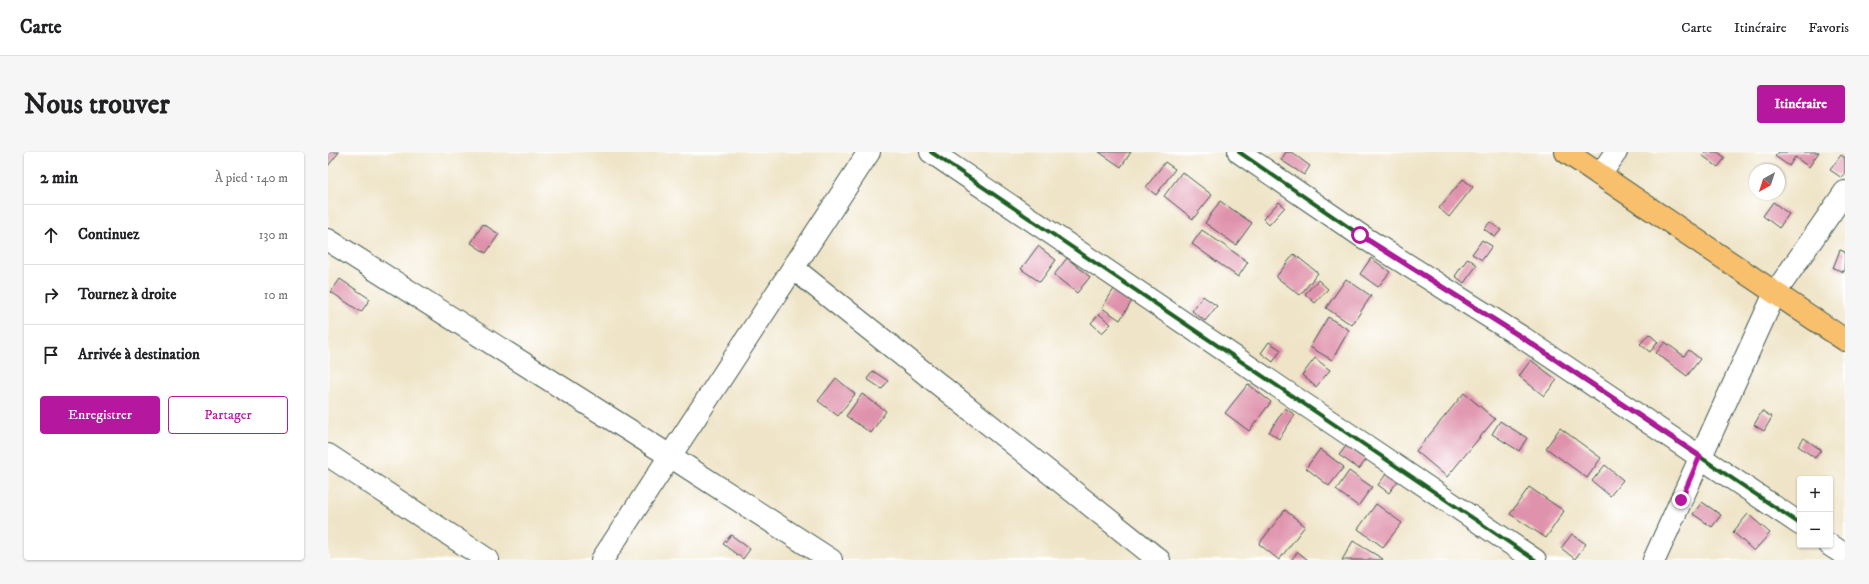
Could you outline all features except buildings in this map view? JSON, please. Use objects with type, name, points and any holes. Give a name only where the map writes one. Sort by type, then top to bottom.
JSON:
[{"type":"highway","points":[[1566,152],[1845,340]]},
{"type":"street","points":[[602,560],[869,152]]},
{"type":"street","points":[[931,152],[1535,560]]},
{"type":"street","points":[[1239,152],[1360,235],[1523,338],[1797,522]]},
{"type":"street","points":[[1600,175],[1616,152]]},
{"type":"street","points":[[1654,560],[1775,293],[1845,192]]},
{"type":"street","points":[[328,240],[670,456],[831,560]]},
{"type":"street","points":[[793,268],[1159,560]]},
{"type":"street","points":[[328,456],[488,560]]},
{"type":"street","points":[[1833,547],[1845,555]]},
{"type":"cycle path","points":[[931,152],[1535,560]]},
{"type":"cycle path","points":[[1239,152],[1360,235],[1523,338],[1797,522]]},
{"type":"route","points":[[1360,235],[1523,338],[1700,456],[1681,500]]}]
